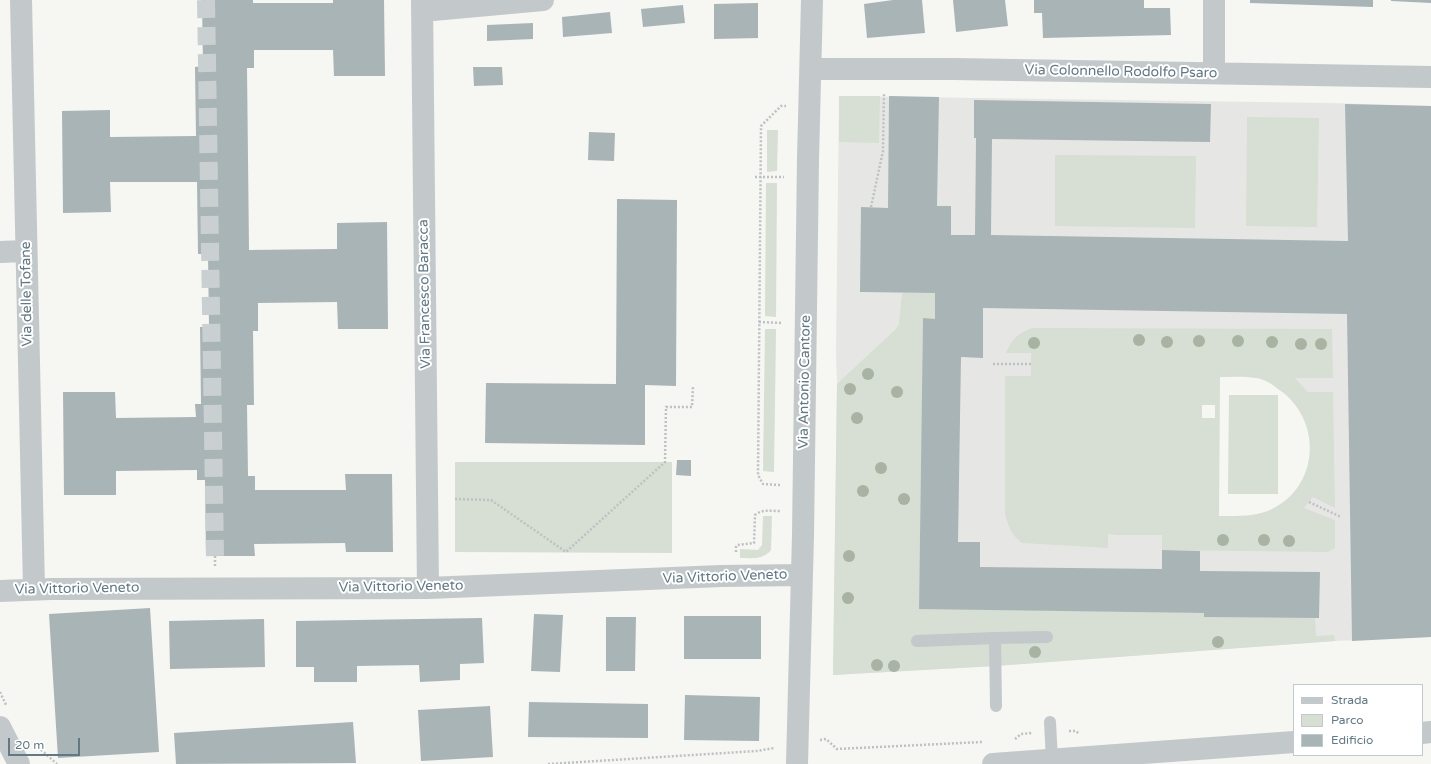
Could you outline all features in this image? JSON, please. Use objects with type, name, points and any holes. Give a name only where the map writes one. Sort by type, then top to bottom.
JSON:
[{"type":"street","name":"Via delle Tofane","points":[[21,0],[34,589]]},
{"type":"street","points":[[422,5],[543,0]]},
{"type":"street","name":"Via Antonio Cantore","points":[[797,764],[802,575],[808,160],[812,0]]},
{"type":"street","points":[[1214,0],[1214,73]]},
{"type":"street","name":"Via Francesco Baracca","points":[[422,5],[428,588]]},
{"type":"street","name":"Via Colonnello Rodolfo Psaro","points":[[811,69],[954,69],[1431,77]]},
{"type":"street","points":[[0,252],[26,251]]},
{"type":"street","name":"Via Vittorio Veneto","points":[[0,591],[34,589],[428,588],[721,576],[802,575]]},
{"type":"street","points":[[0,728],[19,764]]},
{"type":"street","points":[[993,764],[1052,762],[1293,742]]},
{"type":"lane","points":[[917,641],[1047,636]]},
{"type":"lane","points":[[995,638],[996,706]]},
{"type":"lane","points":[[1050,722],[1052,762]]},
{"type":"path","points":[[871,207],[883,152],[884,92]]},
{"type":"path","points":[[781,485],[763,484],[758,475],[761,126],[781,106],[788,106]]},
{"type":"path","points":[[754,177],[787,177]]},
{"type":"path","points":[[759,322],[784,322]]},
{"type":"path","points":[[993,364],[1031,364]]},
{"type":"path","points":[[455,499],[491,500],[566,552],[665,462],[666,406],[692,407],[693,387]]},
{"type":"path","points":[[1309,502],[1341,517]]},
{"type":"path","points":[[736,555],[737,545],[754,543],[755,515],[761,511],[780,510],[780,517]]},
{"type":"path","points":[[1009,741],[1021,734]]},
{"type":"path","points":[[826,739],[836,749],[987,742]]},
{"type":"path","points":[[548,764],[757,751]]},
{"type":"shaded area","points":[[839,96],[1329,103],[1431,106],[1431,637],[1335,641],[995,666],[833,675],[837,384],[836,354]],"holes":[[[1031,353],[1295,378],[1314,400],[1313,497],[1304,508],[1291,535],[1115,535],[1103,533],[1031,376]]]},
{"type":"green space","points":[[839,96],[880,96],[879,143],[839,142]]},
{"type":"green space","points":[[1247,117],[1319,118],[1317,227],[1246,226]]},
{"type":"green space","points":[[767,130],[778,130],[777,171],[767,172]]},
{"type":"green space","points":[[1055,155],[1196,156],[1195,228],[1055,226]]},
{"type":"green space","points":[[766,183],[777,183],[776,317],[765,316]]},
{"type":"green space","points":[[902,293],[935,293],[935,319],[923,319],[919,608],[1204,613],[1204,617],[1315,618],[1316,636],[1334,635],[1335,641],[995,666],[833,675],[837,384],[896,329],[899,324]]},
{"type":"green space","points":[[1032,328],[1332,329],[1333,378],[1295,378],[1308,392],[1333,392],[1335,508],[1313,497],[1304,508],[1335,520],[1335,548],[1328,552],[1162,550],[1162,535],[1108,534],[1108,548],[1022,543],[1015,537],[1005,514],[1005,376],[1031,376],[1031,353],[1006,353],[1016,337]],"holes":[[[1220,377],[1252,377],[1262,379],[1278,389],[1292,401],[1303,417],[1308,433],[1310,451],[1307,468],[1300,484],[1288,498],[1266,512],[1246,516],[1219,516]],[[1202,405],[1215,405],[1215,418],[1202,418]]]},
{"type":"green space","points":[[765,329],[776,329],[774,472],[763,471]]},
{"type":"green space","points":[[1229,395],[1278,395],[1278,494],[1228,494]]},
{"type":"green space","points":[[455,462],[672,462],[672,553],[455,552]]},
{"type":"green space","points":[[763,516],[772,516],[771,550],[761,557],[740,558],[740,549],[758,550],[762,545]]},
{"type":"building","points":[[202,0],[253,0],[253,3],[333,3],[333,0],[384,0],[385,76],[334,76],[333,50],[254,50],[254,68],[247,68],[249,250],[337,249],[337,223],[387,222],[388,329],[338,329],[337,302],[258,303],[258,331],[253,331],[254,405],[247,405],[248,476],[255,476],[255,490],[346,490],[345,474],[392,474],[393,552],[346,552],[345,543],[254,544],[255,556],[206,556],[205,480],[197,480],[197,470],[116,471],[116,495],[64,495],[63,392],[115,392],[116,418],[196,417],[195,404],[201,404],[200,327],[209,327],[208,254],[198,254],[197,182],[110,182],[111,212],[63,213],[62,111],[110,110],[110,137],[196,136],[195,67],[203,66]]},
{"type":"building","points":[[893,0],[922,0],[925,33],[867,38],[864,4]]},
{"type":"building","points":[[953,0],[1005,0],[1008,26],[956,32]]},
{"type":"building","points":[[1034,0],[1144,0],[1144,8],[1170,8],[1171,35],[1043,38],[1042,13],[1034,13]]},
{"type":"building","points":[[1250,0],[1373,0],[1373,7],[1250,3]]},
{"type":"building","points":[[1431,0],[1431,3],[1391,1]]},
{"type":"building","points":[[758,3],[758,38],[714,39],[714,4]]},
{"type":"building","points":[[683,5],[685,23],[643,27],[641,9]]},
{"type":"building","points":[[610,12],[612,33],[563,37],[562,17]]},
{"type":"building","points":[[533,23],[533,39],[487,41],[487,25]]},
{"type":"building","points":[[473,67],[502,67],[503,85],[474,86]]},
{"type":"building","points":[[889,96],[939,97],[937,206],[951,206],[951,235],[975,235],[976,138],[974,138],[974,100],[1211,104],[1210,142],[992,139],[991,235],[1348,241],[1345,104],[1431,106],[1431,637],[1352,641],[1347,314],[983,308],[983,358],[961,357],[958,542],[980,542],[980,567],[1162,569],[1162,550],[1200,551],[1200,571],[1320,572],[1319,618],[1204,617],[1204,613],[919,609],[923,318],[935,319],[935,293],[860,292],[861,207],[888,208]]},
{"type":"building","points":[[589,132],[615,133],[614,161],[588,160]]},
{"type":"building","points":[[617,199],[677,200],[676,386],[645,385],[645,445],[485,443],[486,383],[616,384]]},
{"type":"building","points":[[677,460],[691,460],[691,476],[676,475]]},
{"type":"building","points":[[150,608],[159,752],[58,758],[49,614]]},
{"type":"building","points":[[534,614],[563,615],[560,672],[531,671]]},
{"type":"building","points":[[684,616],[761,616],[761,659],[684,659]]},
{"type":"building","points":[[606,617],[636,617],[635,671],[606,671]]},
{"type":"building","points":[[482,618],[484,663],[460,664],[460,680],[420,682],[419,665],[357,666],[357,682],[314,682],[314,667],[296,667],[296,621]]},
{"type":"building","points":[[264,619],[265,667],[170,669],[169,621]]},
{"type":"building","points":[[685,695],[760,697],[759,741],[684,740]]},
{"type":"building","points":[[529,702],[648,704],[648,738],[528,737]]},
{"type":"building","points":[[490,706],[493,757],[421,761],[418,710]]},
{"type":"building","points":[[353,722],[356,763],[176,764],[174,733]]},
{"type":"tunnel","points":[[206,0],[215,556]]}]
